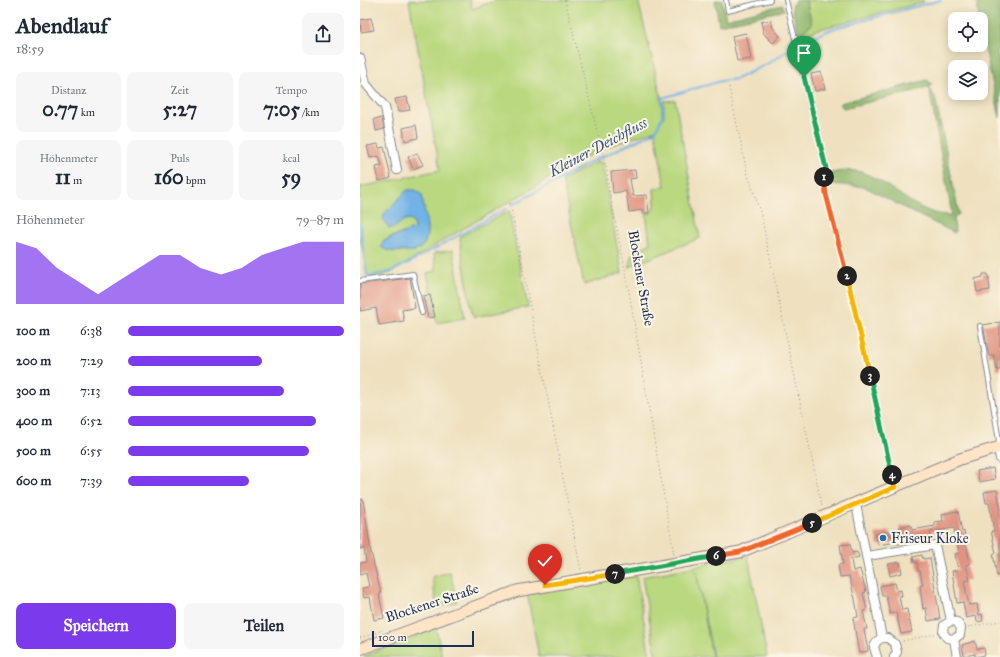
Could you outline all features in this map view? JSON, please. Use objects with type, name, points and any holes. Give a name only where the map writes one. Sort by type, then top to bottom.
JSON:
[{"type":"street","points":[[360,58],[366,84],[385,107],[397,170]]},
{"type":"street","points":[[999,447],[1000,459]]},
{"type":"street","name":"Blockener Straße","points":[[360,643],[420,621],[531,588],[740,552],[960,459],[999,447]]},
{"type":"street","points":[[856,504],[882,638]]},
{"type":"street","points":[[867,556],[935,545],[951,621]]},
{"type":"street","name":"Blockener Straße","points":[[360,649],[384,642],[491,600]]},
{"type":"street","points":[[951,621],[957,622],[961,628],[960,635],[954,639],[947,638],[943,632],[944,625],[951,621]]},
{"type":"street","points":[[877,657],[874,646],[877,641],[882,638],[888,638],[894,642],[897,648],[894,657]]},
{"type":"street","points":[[954,639],[957,657]]},
{"type":"lane","points":[[726,0],[728,11],[770,0]]},
{"type":"lane","points":[[786,0],[811,107]]},
{"type":"lane","points":[[360,281],[413,274],[422,313]]},
{"type":"lane","points":[[980,326],[999,447]]},
{"type":"path","name":"Blockener Straße","points":[[565,0],[604,158],[625,269],[676,564]]},
{"type":"path","points":[[729,87],[747,172],[762,215],[825,517]]},
{"type":"path","points":[[811,107],[826,168],[823,180],[895,487]]},
{"type":"path","points":[[510,203],[582,579]]},
{"type":"path","points":[[961,628],[1000,621]]},
{"type":"path","points":[[894,642],[943,632]]},
{"type":"green space","points":[[409,0],[470,0],[472,9],[497,0],[638,0],[661,96],[662,116],[656,130],[600,149],[449,237],[391,273],[368,279],[360,237],[360,187],[440,170]],"holes":[[[403,194],[422,195],[423,208],[426,216],[415,251],[405,251],[388,238],[414,229],[414,224],[410,219],[404,220],[384,214],[397,203]]]},
{"type":"green space","points":[[715,0],[722,0],[726,19],[782,5],[784,10],[719,25]]},
{"type":"green space","points":[[795,0],[806,0],[812,24],[798,36],[792,7]]},
{"type":"green space","points":[[806,0],[923,0],[924,2],[816,30],[799,40],[798,36],[811,24]]},
{"type":"green space","points":[[979,0],[1000,0],[1000,47],[997,51],[1000,67],[1000,118],[986,52],[988,52],[988,12],[978,12],[977,3]]},
{"type":"green space","points":[[927,80],[932,84],[927,88],[844,108],[841,106],[841,103],[844,102]]},
{"type":"green space","points":[[929,88],[935,97],[959,214],[954,217],[955,233],[865,187],[830,184],[829,177],[831,173],[856,171],[864,173],[875,178],[918,206],[940,214],[952,215]]},
{"type":"green space","points":[[675,100],[700,238],[629,267],[631,256],[641,248],[650,244],[646,214],[651,213],[655,204],[654,189],[665,186],[655,132],[664,116],[664,101]]},
{"type":"green space","points":[[597,162],[602,163],[622,273],[584,285],[562,180]]},
{"type":"green space","points":[[509,211],[528,307],[474,317],[470,304],[460,239],[461,236]]},
{"type":"green space","points":[[453,250],[465,318],[437,323],[427,273],[436,271],[434,253]]},
{"type":"green space","points":[[748,556],[767,657],[713,657],[696,571],[712,657],[656,657],[642,577]]},
{"type":"green space","points":[[450,572],[457,602],[437,608],[432,577]]},
{"type":"green space","points":[[636,575],[650,657],[539,657],[527,593]]},
{"type":"green space","points":[[436,628],[442,657],[363,657],[364,656]]},
{"type":"water","points":[[407,190],[416,190],[422,195],[427,227],[425,242],[421,248],[413,251],[386,250],[381,247],[383,241],[414,229],[414,224],[410,219],[404,220],[394,228],[389,228],[383,220],[384,214]]},
{"type":"building","points":[[371,18],[374,30],[361,32],[360,20]]},
{"type":"building","points":[[771,20],[773,28],[780,36],[773,43],[764,34],[761,22]]},
{"type":"building","points":[[746,33],[751,59],[737,61],[732,36]]},
{"type":"building","points":[[821,72],[825,89],[815,91],[811,74]]},
{"type":"building","points":[[407,97],[410,110],[398,112],[395,99]]},
{"type":"building","points":[[382,118],[384,129],[376,131],[374,119]]},
{"type":"building","points":[[416,125],[418,138],[405,141],[403,128]]},
{"type":"building","points":[[378,144],[379,148],[384,147],[391,178],[379,181],[376,167],[382,166],[379,156],[370,158],[367,146]]},
{"type":"building","points":[[417,153],[423,165],[413,169],[408,157]]},
{"type":"building","points":[[635,170],[636,178],[630,179],[633,196],[647,195],[649,213],[643,213],[643,210],[629,212],[626,191],[613,193],[611,172]]},
{"type":"building","points":[[983,274],[988,274],[990,290],[977,292],[975,279],[983,277]]},
{"type":"building","points":[[410,278],[415,308],[402,310],[404,321],[379,325],[376,308],[360,311],[360,284]]},
{"type":"building","points":[[430,295],[435,317],[428,318],[423,296]]},
{"type":"building","points":[[1000,322],[1000,370],[997,370],[994,355],[989,356],[983,325]]},
{"type":"building","points":[[993,468],[995,479],[979,482],[977,471]]},
{"type":"building","points":[[997,490],[1000,507],[1000,575],[997,576],[993,554],[996,553],[991,531],[994,531],[989,503],[986,503],[984,492]]},
{"type":"building","points":[[363,499],[371,552],[381,594],[379,595],[384,618],[374,620],[370,597],[364,598],[362,588],[369,587],[366,573],[360,575],[360,563],[366,562],[364,548],[360,549],[360,500]]},
{"type":"building","points":[[958,511],[962,532],[964,531],[970,564],[966,565],[970,580],[964,581],[969,605],[977,604],[979,615],[982,614],[983,621],[977,622],[976,616],[966,618],[963,602],[957,603],[952,571],[958,570],[955,554],[959,553],[954,528],[930,532],[932,539],[921,541],[920,535],[903,539],[903,543],[897,544],[897,542],[878,545],[875,534],[889,531],[890,536],[901,533],[899,527],[911,525],[912,530],[935,526],[935,522],[943,521],[942,514]]},
{"type":"building","points":[[850,544],[852,553],[857,552],[859,557],[851,559],[853,571],[860,569],[866,592],[863,593],[867,610],[863,611],[867,629],[864,629],[868,651],[859,653],[853,618],[858,617],[855,599],[849,576],[840,577],[838,565],[843,564],[840,545]]},
{"type":"building","points":[[922,555],[923,559],[930,558],[940,619],[928,621],[926,608],[923,609],[920,586],[923,585],[920,571],[918,571],[917,562],[914,562],[913,557]]},
{"type":"building","points":[[900,562],[902,573],[890,576],[888,564]]},
{"type":"building","points":[[895,583],[897,591],[901,590],[902,596],[899,596],[902,610],[907,609],[912,632],[901,634],[896,612],[890,614],[886,596],[882,596],[880,586]]},
{"type":"building","points":[[975,641],[977,649],[984,648],[985,655],[975,657],[975,654],[964,656],[962,645]]},
{"type":"waterway","name":"Kleiner Deichfluss","points":[[512,205],[591,162],[655,132],[663,116],[662,98],[721,81],[736,79],[769,63],[802,41],[835,28],[941,0]]},
{"type":"waterway","name":"Kleiner Deichfluss","points":[[360,224],[367,276],[389,272],[409,263],[506,209]]},
{"type":"place","name":"Friseur Kloke","points":[[883,538]]},
{"type":"route","points":[[545,585],[740,552],[895,487],[860,331],[826,194],[823,180],[826,168],[804,77]]}]
